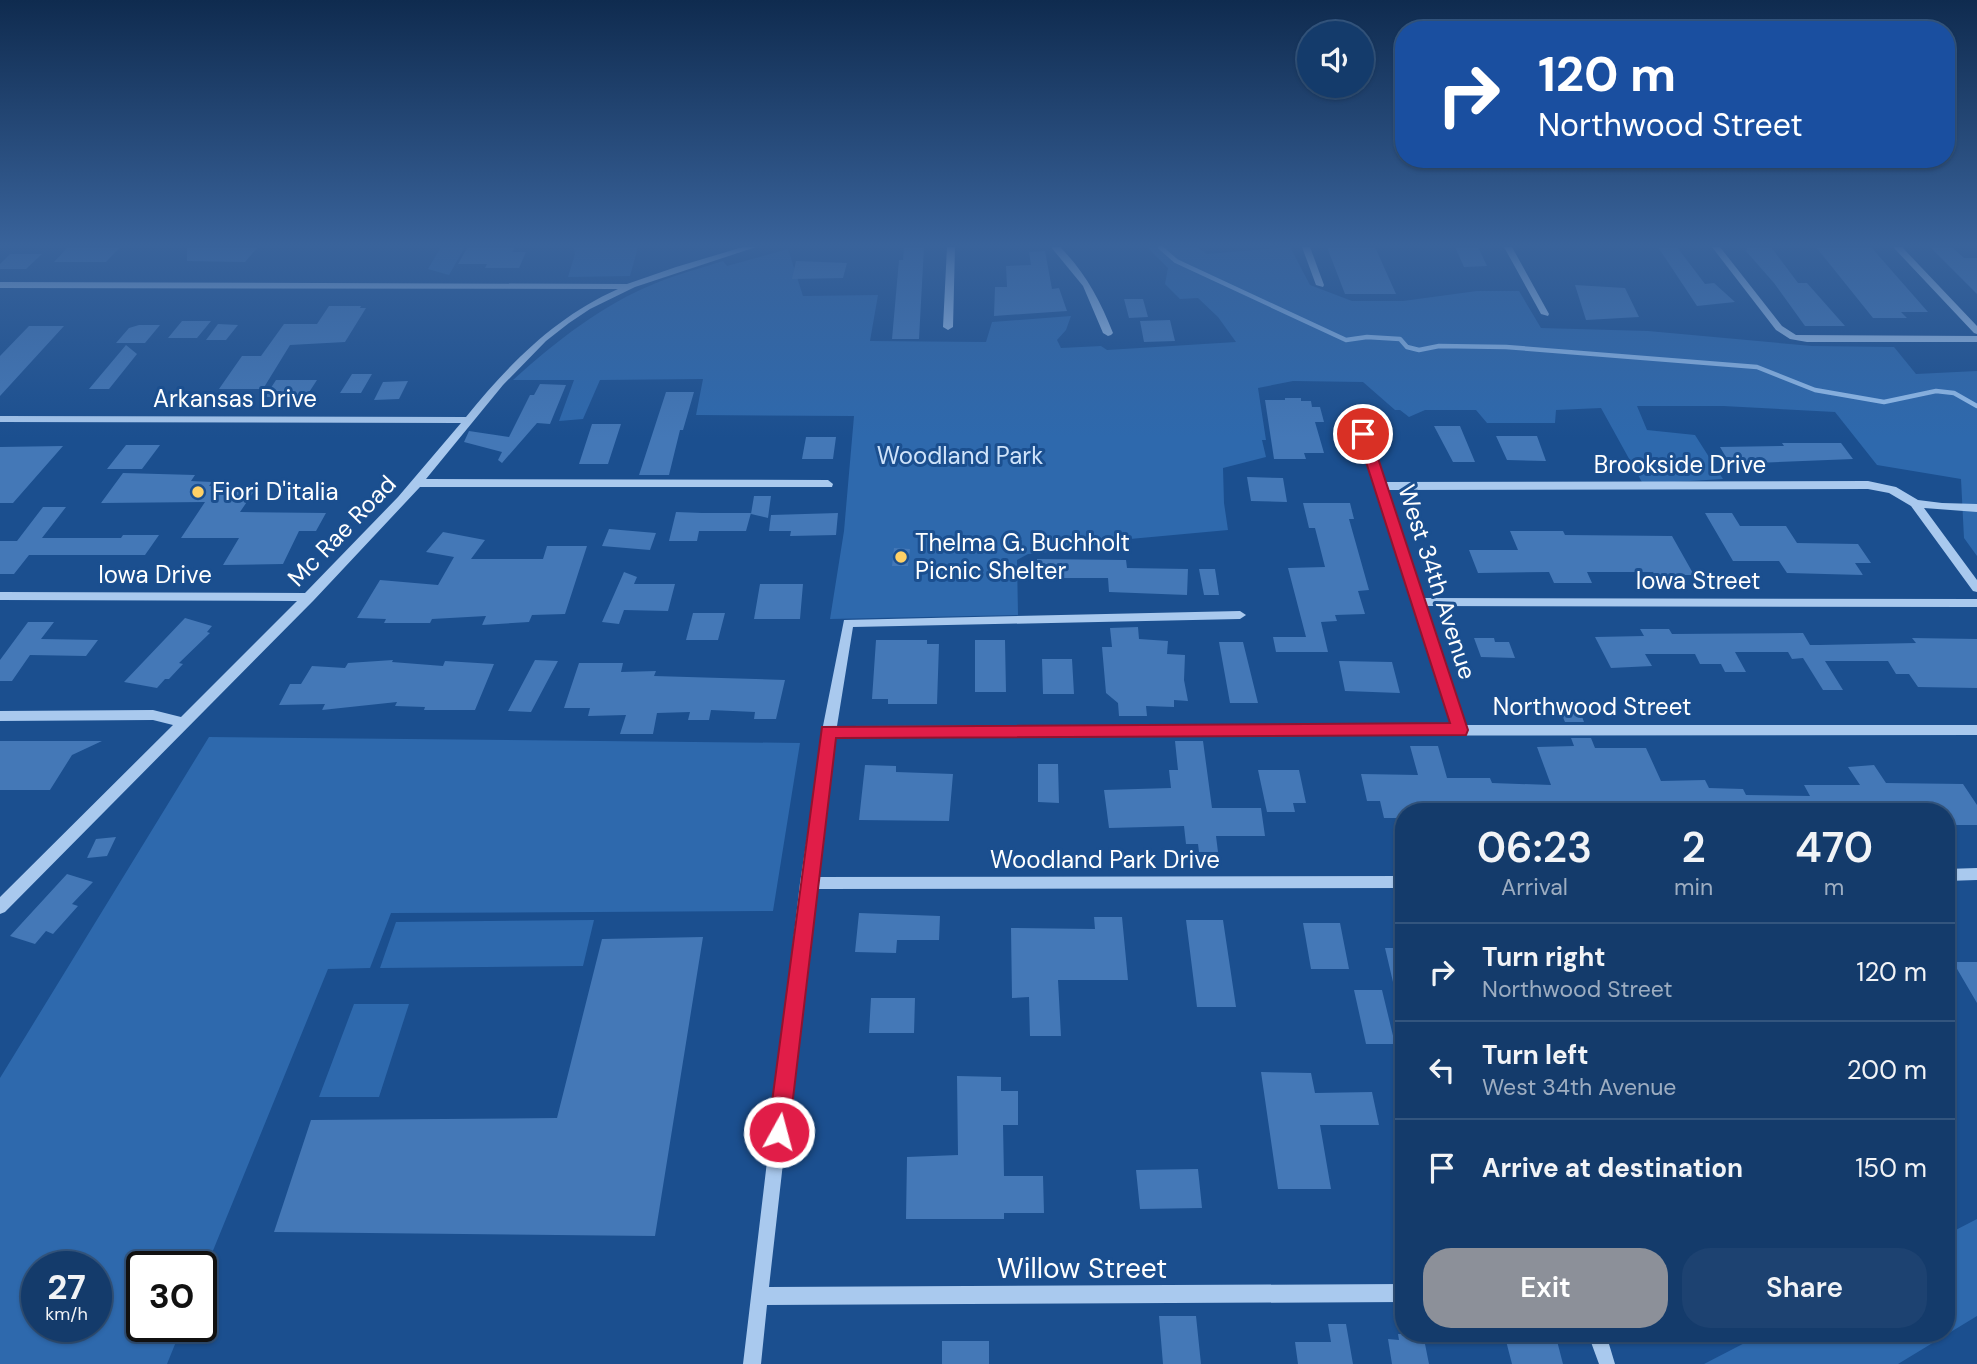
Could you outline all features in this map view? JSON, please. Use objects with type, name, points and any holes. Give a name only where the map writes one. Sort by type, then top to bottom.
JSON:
[{"type":"street","name":"Mc Rae Road","points":[[0,907],[310,597],[418,483],[521,358],[543,338],[582,311]]},
{"type":"street","points":[[948,327],[949,311]]},
{"type":"street","points":[[1100,311],[1108,332]]},
{"type":"street","points":[[1766,311],[1779,328],[1793,337],[1807,339],[1977,339]]},
{"type":"street","points":[[1958,311],[1977,331]]},
{"type":"street","name":"West 34th Avenue","points":[[1355,408],[1460,730]]},
{"type":"street","name":"Arkansas Drive","points":[[0,419],[471,420]]},
{"type":"street","points":[[418,483],[828,484]]},
{"type":"street","name":"Brookside Drive","points":[[1379,486],[1868,485],[1892,490],[1915,503],[1977,508]]},
{"type":"street","points":[[1915,503],[1977,588]]},
{"type":"street","name":"Iowa Drive","points":[[0,596],[310,597]]},
{"type":"street","name":"Iowa Street","points":[[1418,602],[1977,603]]},
{"type":"street","points":[[752,1364],[807,883],[828,731],[848,623],[1240,614]]},
{"type":"street","points":[[0,716],[153,715],[183,723]]},
{"type":"street","name":"Northwood Street","points":[[828,731],[1977,730]]},
{"type":"street","points":[[1955,875],[1977,874]]},
{"type":"street","name":"Woodland Park Drive","points":[[807,883],[1395,882]]},
{"type":"street","name":"Willow Street","points":[[760,1296],[1395,1293]]},
{"type":"street","points":[[1600,1342],[1607,1362]]},
{"type":"green space","name":"Woodland Park","points":[[603,311],[875,311],[870,341],[986,342],[992,322],[1071,316],[1066,330],[1057,340],[1061,348],[1101,346],[1107,350],[1236,342],[1211,311],[1531,311],[1541,328],[1648,331],[1812,346],[1894,347],[1916,374],[1977,371],[1977,556],[1964,538],[1961,479],[1877,465],[1835,412],[1723,406],[1637,406],[1647,430],[1695,435],[1723,479],[1643,484],[1601,408],[1556,410],[1555,423],[1487,423],[1476,410],[1425,410],[1409,417],[1400,410],[1395,410],[1363,382],[1293,381],[1258,388],[1266,457],[1223,468],[1228,530],[1119,540],[1087,548],[1028,554],[1017,560],[1018,615],[830,619],[844,531],[854,416],[696,415],[703,379],[600,380],[583,419],[559,421],[574,380],[513,380],[580,325]]},
{"type":"green space","points":[[209,737],[800,743],[773,911],[391,913],[370,968],[328,969],[213,1251],[126,1251],[126,1342],[176,1342],[167,1364],[0,1364],[0,1078]]},
{"type":"green space","points":[[594,920],[583,966],[380,968],[396,922]]},
{"type":"green space","points":[[354,1004],[409,1004],[379,1097],[319,1097]]},
{"type":"green space","points":[[1977,1219],[1977,1316],[1955,1329],[1955,1230]]},
{"type":"green space","points":[[1747,1342],[1934,1342],[1898,1364],[1704,1364]]},
{"type":"building","points":[[326,311],[364,311],[345,342],[290,345],[263,389],[219,389],[242,356],[261,356],[284,324],[317,324]]},
{"type":"building","points":[[895,311],[921,311],[919,339],[892,339]]},
{"type":"building","points":[[994,311],[1067,311],[994,316]]},
{"type":"building","points":[[1127,311],[1146,311],[1148,317],[1129,318]]},
{"type":"building","points":[[1583,311],[1636,311],[1639,317],[1586,320]]},
{"type":"building","points":[[1794,311],[1831,311],[1845,326],[1805,326]]},
{"type":"building","points":[[1867,311],[1928,312],[1901,312],[1907,318],[1873,318]]},
{"type":"building","points":[[1170,320],[1175,341],[1144,342],[1140,321]]},
{"type":"building","points":[[182,321],[211,321],[197,338],[168,338]]},
{"type":"building","points":[[218,324],[238,325],[226,340],[206,340]]},
{"type":"building","points":[[160,325],[145,343],[116,343],[129,328]]},
{"type":"building","points":[[29,326],[64,326],[0,396],[0,356]]},
{"type":"building","points":[[126,345],[137,354],[109,389],[89,389]]},
{"type":"building","points":[[352,374],[372,374],[361,393],[340,393]]},
{"type":"building","points":[[276,380],[317,380],[306,397],[265,397]]},
{"type":"building","points":[[408,381],[399,399],[374,400],[383,382]]},
{"type":"building","points":[[540,384],[566,385],[550,424],[537,423],[502,463],[498,460],[502,452],[464,442],[469,431],[509,437],[530,395],[534,395]]},
{"type":"building","points":[[666,392],[694,392],[683,430],[680,430],[669,475],[639,475]]},
{"type":"building","points":[[1301,398],[1301,401],[1311,401],[1312,407],[1320,407],[1324,422],[1315,422],[1324,453],[1304,453],[1306,459],[1274,459],[1265,400]]},
{"type":"building","points":[[592,424],[621,424],[608,464],[579,464]]},
{"type":"building","points":[[1434,426],[1460,426],[1475,462],[1453,462]]},
{"type":"building","points":[[1496,436],[1537,436],[1546,461],[1507,460]]},
{"type":"building","points":[[806,437],[836,437],[833,459],[802,459]]},
{"type":"building","points":[[1782,443],[1841,443],[1853,459],[1730,464],[1720,447],[1784,446]]},
{"type":"building","points":[[126,445],[160,445],[142,469],[107,469]]},
{"type":"building","points":[[63,446],[13,503],[0,503],[0,447]]},
{"type":"building","points":[[123,473],[195,475],[191,481],[212,482],[209,486],[257,487],[240,512],[326,513],[316,531],[299,531],[283,564],[223,565],[239,538],[181,538],[205,502],[101,503]]},
{"type":"building","points":[[1247,477],[1283,478],[1287,502],[1251,501]]},
{"type":"building","points":[[754,496],[771,496],[768,518],[751,514]]},
{"type":"building","points":[[1303,503],[1350,503],[1354,519],[1349,519],[1369,590],[1358,591],[1365,614],[1335,615],[1337,621],[1321,622],[1328,652],[1276,652],[1273,637],[1306,637],[1288,568],[1325,567],[1315,528],[1309,528]]},
{"type":"building","points":[[43,507],[66,507],[42,538],[159,535],[145,555],[29,555],[14,574],[0,574],[0,541],[17,541]]},
{"type":"building","points":[[676,512],[751,513],[746,531],[699,531],[697,541],[669,541]]},
{"type":"building","points":[[838,513],[836,535],[790,536],[791,531],[769,531],[771,515]]},
{"type":"building","points":[[1705,513],[1732,513],[1740,526],[1786,526],[1797,543],[1858,544],[1871,563],[1855,563],[1863,575],[1787,573],[1779,561],[1733,561]]},
{"type":"building","points":[[609,529],[656,533],[650,550],[602,546]]},
{"type":"building","points":[[1510,531],[1563,531],[1565,535],[1672,536],[1694,575],[1587,572],[1592,583],[1554,583],[1549,572],[1478,573],[1469,550],[1518,550]]},
{"type":"building","points":[[443,532],[485,540],[471,559],[543,559],[547,546],[587,546],[565,614],[532,615],[529,622],[482,625],[486,616],[432,619],[430,623],[384,623],[386,619],[357,618],[380,580],[438,585],[454,557],[426,552]]},
{"type":"building","name":"Thelma G. Buchholt Picnic Shelter","points":[[894,548],[910,549],[908,566],[892,566]]},
{"type":"building","points":[[1037,559],[1126,560],[1127,568],[1188,569],[1187,595],[1109,592],[1108,578],[1038,578]]},
{"type":"building","points":[[1199,569],[1215,569],[1219,595],[1204,595]]},
{"type":"building","points":[[624,572],[637,577],[634,584],[675,584],[668,611],[624,610],[619,624],[602,622]]},
{"type":"building","points":[[760,584],[803,584],[800,619],[754,619]]},
{"type":"building","points":[[693,613],[725,613],[718,640],[686,640]]},
{"type":"building","points":[[185,618],[212,626],[207,632],[210,633],[179,663],[183,664],[169,679],[165,679],[157,688],[124,682]]},
{"type":"building","points":[[28,622],[54,622],[41,639],[98,640],[86,656],[30,655],[12,681],[0,681],[0,660]]},
{"type":"building","points":[[1138,627],[1139,639],[1168,641],[1167,654],[1185,655],[1184,680],[1188,701],[1174,700],[1174,707],[1146,706],[1147,716],[1119,716],[1118,703],[1106,693],[1102,647],[1112,647],[1110,628]]},
{"type":"building","points":[[1640,629],[1669,629],[1672,634],[1803,633],[1810,645],[1916,643],[1912,638],[1977,639],[1977,688],[1918,687],[1909,674],[1896,674],[1888,661],[1825,661],[1843,690],[1823,690],[1803,658],[1792,659],[1788,652],[1735,652],[1746,672],[1725,672],[1721,664],[1700,664],[1695,654],[1645,654],[1652,666],[1611,668],[1595,637],[1644,636]]},
{"type":"building","points":[[1474,638],[1494,638],[1495,642],[1509,642],[1515,658],[1481,657]]},
{"type":"building","points":[[876,640],[927,640],[927,644],[939,644],[937,704],[888,704],[888,699],[872,699]]},
{"type":"building","points":[[975,640],[1005,640],[1006,692],[975,692]]},
{"type":"building","points":[[1219,642],[1243,642],[1258,703],[1230,703]]},
{"type":"building","points":[[1042,659],[1072,659],[1074,694],[1043,694]]},
{"type":"building","points":[[393,660],[392,662],[443,666],[445,661],[494,664],[475,710],[424,710],[425,707],[395,706],[397,702],[322,710],[325,704],[279,705],[290,684],[301,684],[312,666],[345,668],[348,663]]},
{"type":"building","points":[[535,660],[558,661],[531,712],[508,711]]},
{"type":"building","points":[[1339,661],[1392,662],[1400,693],[1345,691]]},
{"type":"building","points":[[579,663],[623,663],[621,672],[656,671],[654,676],[785,680],[776,719],[754,719],[755,712],[711,710],[709,720],[688,720],[690,712],[657,713],[653,734],[620,734],[626,715],[588,716],[590,708],[564,708]]},
{"type":"building","points":[[1557,703],[1577,703],[1584,722],[1565,722]]},
{"type":"building","points":[[1571,738],[1591,738],[1595,748],[1646,748],[1661,781],[1705,780],[1709,788],[1743,789],[1746,795],[1810,796],[1804,785],[1860,785],[1848,767],[1874,765],[1886,783],[1963,784],[1977,805],[1977,825],[1955,825],[1955,803],[1395,803],[1395,818],[1384,818],[1380,801],[1367,801],[1361,774],[1418,775],[1410,746],[1438,746],[1447,778],[1490,778],[1492,783],[1551,785],[1537,747],[1574,746]]},
{"type":"building","points":[[0,741],[102,741],[72,755],[50,790],[0,790]]},
{"type":"building","points":[[1175,741],[1203,741],[1212,808],[1261,808],[1265,836],[1216,836],[1218,852],[1199,852],[1198,844],[1186,844],[1184,826],[1109,828],[1104,790],[1171,788],[1169,770],[1178,770]]},
{"type":"building","points":[[1038,764],[1058,764],[1059,803],[1038,802]]},
{"type":"building","points":[[865,765],[896,766],[896,772],[953,774],[949,821],[859,820]]},
{"type":"building","points":[[1258,770],[1299,770],[1306,803],[1293,803],[1295,812],[1267,812]]},
{"type":"building","points":[[116,837],[107,856],[87,858],[96,839]]},
{"type":"building","points":[[67,874],[93,882],[72,904],[78,906],[53,934],[46,931],[35,944],[10,936]]},
{"type":"building","points":[[859,913],[940,916],[939,940],[897,940],[896,953],[855,952]]},
{"type":"building","points":[[1094,917],[1122,917],[1128,980],[1058,980],[1061,1036],[1030,1036],[1029,997],[1012,998],[1011,928],[1095,929]]},
{"type":"building","points":[[1186,920],[1223,920],[1236,1007],[1197,1007]]},
{"type":"building","points":[[1303,923],[1340,923],[1349,969],[1311,969]]},
{"type":"building","points":[[703,937],[655,1236],[274,1232],[311,1120],[557,1118],[602,939]]},
{"type":"building","points":[[1385,948],[1395,948],[1395,990]]},
{"type":"building","points":[[1955,962],[1977,962],[1977,1003],[1955,965]]},
{"type":"building","points":[[1354,990],[1382,990],[1395,1044],[1366,1044]]},
{"type":"building","points":[[871,998],[915,998],[914,1033],[869,1033]]},
{"type":"building","points":[[1261,1072],[1311,1073],[1315,1093],[1372,1092],[1379,1125],[1320,1125],[1331,1189],[1278,1189]]},
{"type":"building","points":[[957,1076],[1001,1077],[1001,1091],[1018,1091],[1018,1125],[1003,1125],[1004,1176],[1043,1176],[1044,1213],[1004,1213],[1004,1219],[906,1219],[907,1157],[958,1155]]},
{"type":"building","points":[[1198,1169],[1202,1208],[1140,1209],[1136,1170]]},
{"type":"building","points":[[1159,1316],[1196,1316],[1201,1364],[1163,1364]]},
{"type":"building","points":[[1328,1324],[1346,1324],[1353,1364],[1298,1364],[1295,1342],[1331,1342]]},
{"type":"building","points":[[1388,1339],[1395,1340],[1395,1342],[1425,1342],[1429,1364],[1392,1364]]},
{"type":"building","points":[[942,1341],[989,1341],[989,1364],[942,1364]]},
{"type":"building","points":[[1506,1342],[1557,1342],[1563,1364],[1512,1364]]},
{"type":"waterway","points":[[1283,311],[1346,340],[1367,337],[1400,339],[1407,347],[1419,350],[1439,346],[1506,347],[1757,367],[1815,390],[1884,402],[1936,391],[1954,393],[1977,406]]},
{"type":"place","name":"Fiori D'italia","points":[[198,492]]},
{"type":"place","name":"Thelma G. Buchholt Picnic Shelter","points":[[901,557]]},
{"type":"route","points":[[779,1132],[807,883],[828,731],[1460,730],[1363,434]]}]
